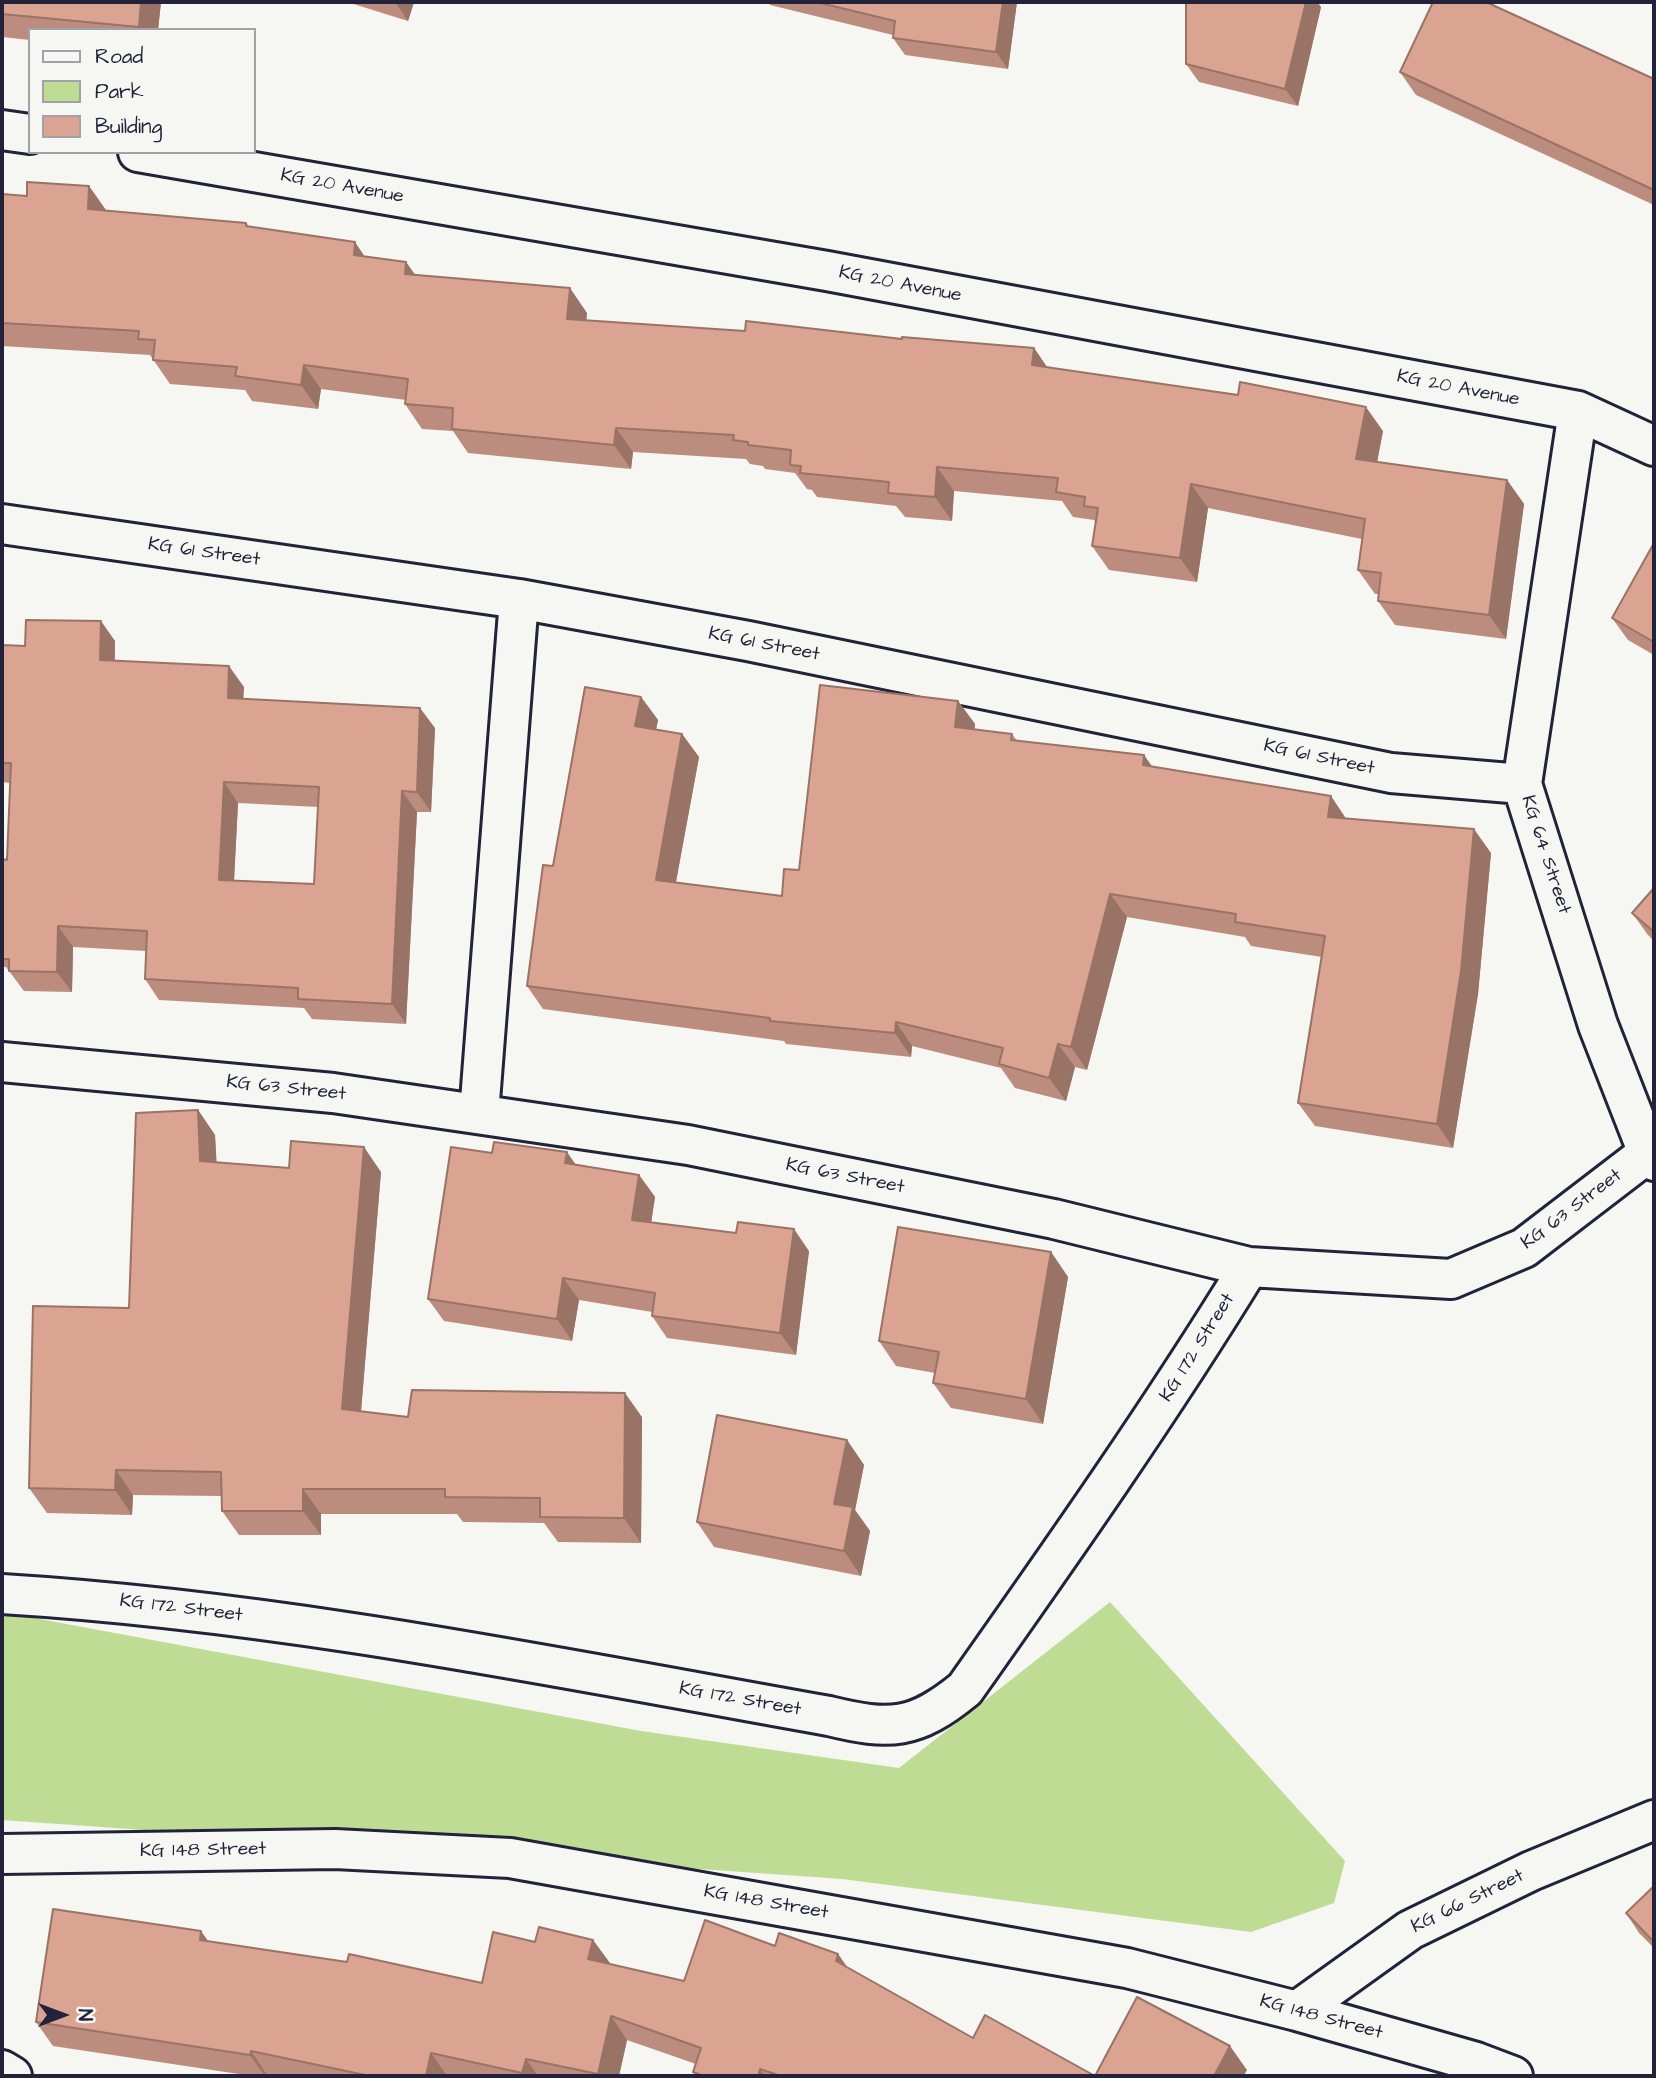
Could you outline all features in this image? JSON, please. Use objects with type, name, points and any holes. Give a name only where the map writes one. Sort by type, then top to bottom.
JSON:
[{"type":"street","points":[[2,130],[28,134]]},
{"type":"street","name":"KG 20 Avenue","points":[[150,154],[841,274],[1578,411],[1654,446]]},
{"type":"street","name":"KG 64 Street","points":[[1578,411],[1522,784],[1598,1025],[1651,1157]]},
{"type":"street","name":"KG 61 Street","points":[[2,524],[519,599],[748,641],[1391,773],[1522,784]]},
{"type":"street","points":[[479,1114],[519,599]]},
{"type":"street","name":"KG 63 Street","points":[[2,1062],[333,1093],[702,1147],[1054,1219],[1248,1266],[1451,1279],[1524,1248],[1651,1157]]},
{"type":"street","name":"KG 172 Street","points":[[2,1594],[117,1601],[359,1632],[829,1716],[872,1727],[910,1723],[940,1709],[965,1689],[1131,1450],[1248,1266]]},
{"type":"street","name":"KG 66 Street","points":[[1297,2011],[1410,1930],[1531,1871],[1654,1820]]},
{"type":"street","name":"KG 148 Street","points":[[2,1854],[335,1849],[510,1858],[1126,1968],[1297,2011],[1476,2062],[1513,2076]]},
{"type":"street","points":[[2,2070],[12,2076]]},
{"type":"green space","points":[[1110,1602],[1345,1861],[1334,1903],[1251,1932],[842,1879],[2,1820],[2,1612],[641,1731],[899,1768]]},
{"type":"building","points":[[2,2],[141,2],[139,27],[2,14]]},
{"type":"building","points":[[816,2],[1003,2],[996,52],[893,38],[895,21]]},
{"type":"building","points":[[1186,2],[1306,2],[1285,89],[1186,64]]},
{"type":"building","points":[[1433,2],[1486,2],[1654,79],[1654,190],[1400,72]]},
{"type":"building","points":[[27,182],[89,186],[88,209],[246,223],[246,226],[355,242],[354,255],[406,262],[405,274],[570,288],[567,319],[745,331],[746,321],[902,339],[1034,348],[1032,365],[1238,395],[1240,382],[1366,407],[1356,459],[1507,480],[1489,615],[1378,601],[1381,573],[1358,570],[1365,519],[1191,484],[1180,558],[1092,546],[1098,508],[1084,506],[1085,497],[1056,492],[1058,478],[937,467],[935,497],[888,493],[889,482],[800,473],[801,466],[790,465],[791,450],[748,445],[748,442],[733,440],[734,435],[616,428],[614,445],[452,429],[453,408],[405,404],[408,379],[304,365],[301,385],[235,376],[237,367],[153,360],[155,340],[138,339],[139,331],[2,323],[2,194],[27,196]]},
{"type":"building","points":[[1654,543],[1654,642],[1612,618]]},
{"type":"building","points":[[26,620],[101,621],[100,660],[229,666],[228,698],[420,708],[417,792],[402,791],[392,1004],[298,999],[298,988],[145,979],[147,931],[58,926],[57,972],[9,971],[9,959],[2,959],[2,859],[7,860],[11,763],[2,763],[2,645],[25,646]],"holes":[[[224,782],[319,787],[314,884],[219,880]]]},
{"type":"building","points":[[820,685],[958,701],[955,727],[1012,734],[1011,740],[1144,755],[1143,765],[1331,796],[1328,817],[1474,829],[1461,971],[1437,1124],[1298,1103],[1325,936],[1235,922],[1236,914],[1110,894],[1071,1047],[1058,1044],[1049,1078],[999,1064],[1003,1048],[896,1022],[895,1033],[770,1021],[770,1018],[527,986],[543,865],[553,866],[585,687],[641,697],[635,726],[682,734],[656,880],[782,896],[784,869],[799,870]]},
{"type":"building","points":[[1654,888],[1654,932],[1632,913]]},
{"type":"building","points":[[198,1110],[200,1161],[289,1168],[291,1141],[364,1147],[342,1409],[408,1417],[412,1390],[625,1393],[624,1518],[540,1517],[540,1498],[445,1497],[445,1489],[303,1489],[303,1511],[222,1511],[221,1472],[116,1470],[115,1490],[29,1488],[33,1306],[129,1308],[136,1113]]},
{"type":"building","points":[[494,1142],[567,1152],[565,1163],[639,1175],[632,1220],[736,1233],[738,1222],[794,1229],[780,1333],[652,1316],[655,1293],[563,1278],[557,1319],[428,1299],[451,1147],[492,1153]]},
{"type":"building","points":[[898,1227],[1051,1252],[1026,1399],[933,1383],[939,1352],[879,1341]]},
{"type":"building","points":[[717,1415],[847,1440],[834,1504],[853,1507],[844,1551],[697,1522]]},
{"type":"building","points":[[1654,1886],[1654,1942],[1626,1913]]},
{"type":"building","points":[[53,1909],[201,1931],[200,1940],[347,1962],[349,1954],[482,1983],[493,1932],[535,1942],[539,1927],[593,1940],[588,1959],[684,1981],[705,1920],[775,1946],[779,1933],[838,1954],[836,1961],[973,2038],[985,2015],[1095,2076],[781,2076],[760,2069],[758,2076],[704,2076],[693,2072],[701,2048],[611,2016],[598,2074],[526,2059],[522,2073],[431,2053],[426,2076],[370,2076],[251,2051],[250,2055],[36,2022]]},
{"type":"building","points":[[1137,1997],[1230,2046],[1214,2076],[1095,2076]]}]
